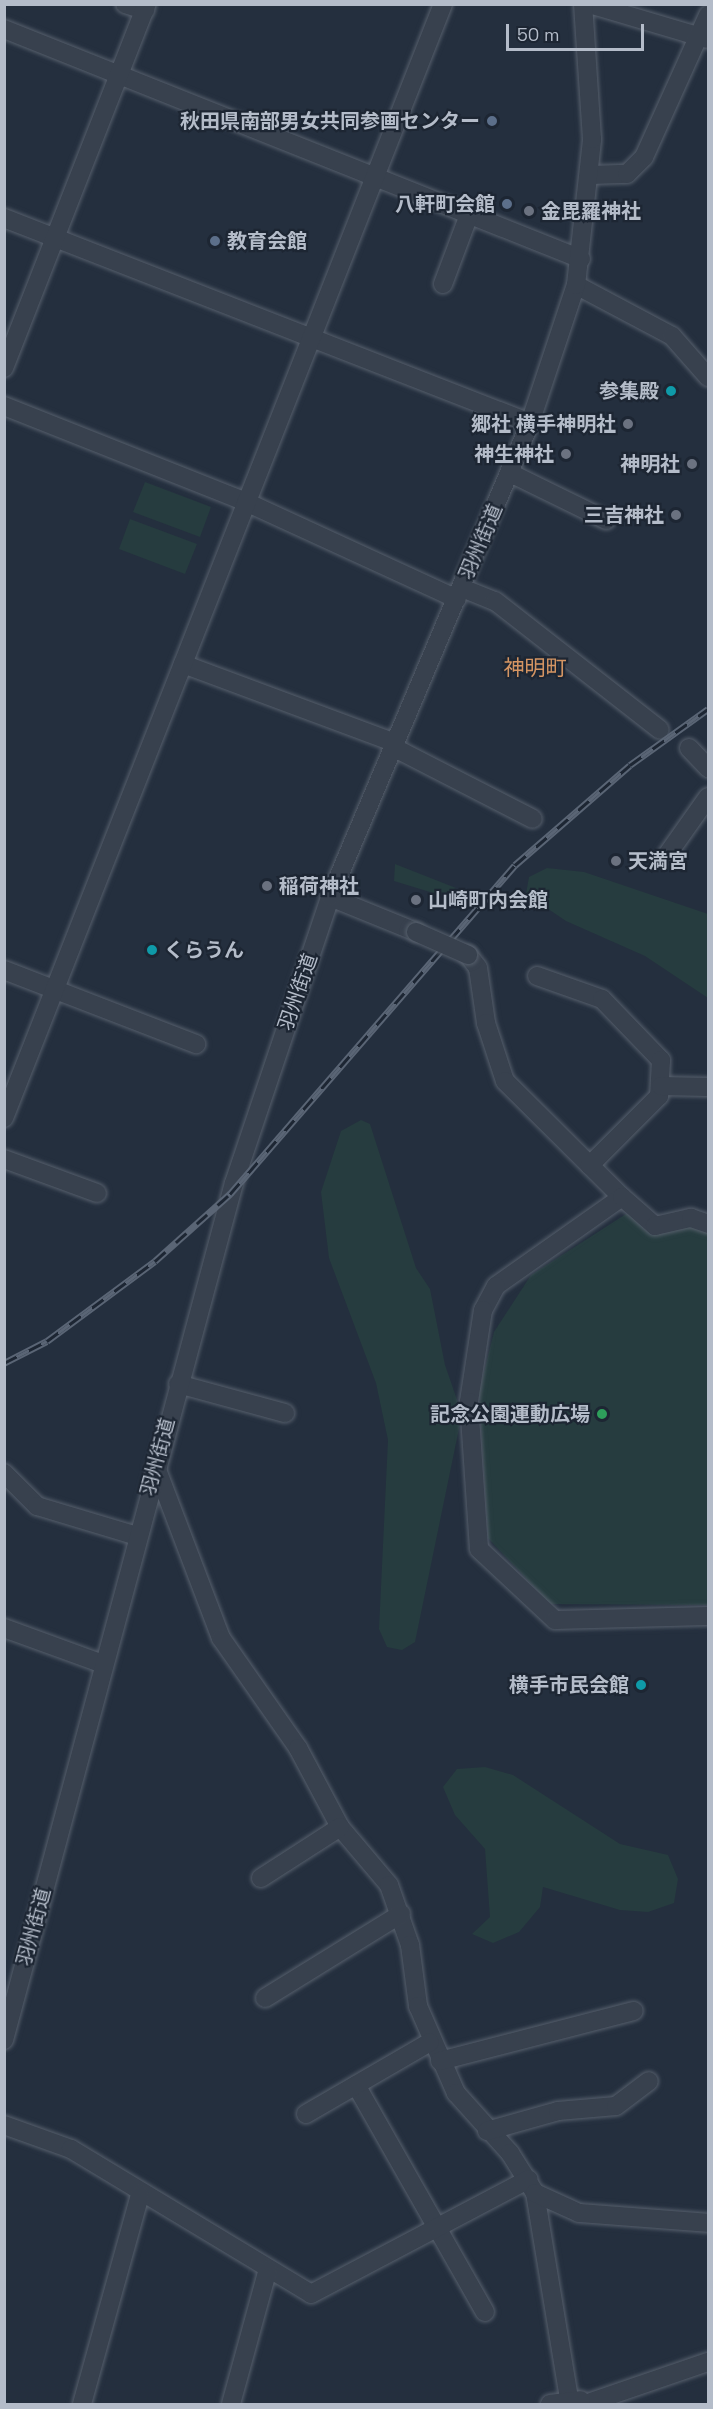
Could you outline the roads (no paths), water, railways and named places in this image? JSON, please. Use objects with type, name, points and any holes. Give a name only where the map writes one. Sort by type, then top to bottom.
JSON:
[{"type":"street","points":[[4,368],[123,73],[146,7],[125,4]]},
{"type":"street","points":[[4,1118],[309,338],[443,4]]},
{"type":"street","name":"羽州街道","points":[[5,2038],[230,1194],[330,897],[510,473],[530,423],[576,285],[591,175],[591,87],[583,4]]},
{"type":"street","points":[[589,4],[703,38]]},
{"type":"street","points":[[591,175],[627,174],[644,157],[703,38],[708,15]]},
{"type":"street","points":[[4,29],[123,73],[375,173],[580,259]]},
{"type":"street","points":[[443,284],[470,212]]},
{"type":"street","points":[[4,218],[530,423]]},
{"type":"street","points":[[576,285],[672,336],[708,377]]},
{"type":"street","points":[[4,406],[246,502],[460,594],[495,602],[660,730]]},
{"type":"street","points":[[510,473],[606,520]]},
{"type":"street","points":[[183,664],[394,745],[533,819]]},
{"type":"street","points":[[689,748],[708,768]]},
{"type":"street","points":[[668,855],[708,797]]},
{"type":"street","points":[[330,897],[468,955],[489,961]]},
{"type":"street","points":[[468,955],[478,968],[486,1023],[506,1081],[622,1197],[655,1226],[691,1218],[708,1224]]},
{"type":"street","points":[[4,970],[196,1044]]},
{"type":"street","points":[[537,976],[602,999],[662,1060],[659,1096],[590,1165]]},
{"type":"street","points":[[661,1086],[708,1087]]},
{"type":"street","points":[[4,1159],[97,1192]]},
{"type":"street","points":[[622,1197],[496,1286],[483,1310],[469,1402],[479,1549],[555,1620],[708,1616]]},
{"type":"street","points":[[178,1384],[285,1413]]},
{"type":"street","points":[[156,1467],[221,1638],[298,1748],[340,1827],[388,1885],[401,1914],[430,2042],[440,2061],[487,2131],[532,2186],[579,2213],[708,2223]]},
{"type":"street","points":[[4,1473],[37,1506],[137,1536]]},
{"type":"street","points":[[4,1628],[103,1664]]},
{"type":"street","points":[[261,1878],[340,1827]]},
{"type":"street","points":[[265,1998],[401,1914]]},
{"type":"street","points":[[440,2061],[634,2011]]},
{"type":"street","points":[[306,2114],[430,2042]]},
{"type":"street","points":[[487,2131],[558,2111],[616,2106],[649,2081]]},
{"type":"street","points":[[356,2085],[485,2312]]},
{"type":"street","points":[[4,2125],[71,2149],[140,2195],[311,2294],[437,2228],[532,2186]]},
{"type":"street","points":[[532,2186],[569,2399]]},
{"type":"street","points":[[82,2404],[140,2195]]},
{"type":"street","points":[[231,2404],[268,2270]]},
{"type":"street","points":[[550,2404],[569,2399],[592,2403],[708,2362]]},
{"type":"railway","points":[[4,1363],[47,1341],[155,1261],[230,1194],[515,865],[630,765],[708,709]]},
{"type":"place","name":"秋田県南部男女共同参画センター","points":[[492,121]]},
{"type":"place","name":"八軒町会館","points":[[507,204]]},
{"type":"place","name":"金毘羅神社","points":[[529,211]]},
{"type":"place","name":"教育会館","points":[[215,241]]},
{"type":"place","name":"参集殿","points":[[671,391]]},
{"type":"place","name":"郷社 横手神明社","points":[[628,424]]},
{"type":"place","name":"神生神社","points":[[566,454]]},
{"type":"place","name":"神明社","points":[[692,464]]},
{"type":"place","name":"三吉神社","points":[[676,515]]},
{"type":"place","name":"天満宮","points":[[616,861]]},
{"type":"place","name":"稲荷神社","points":[[267,886]]},
{"type":"place","name":"山崎町内会館","points":[[416,900]]},
{"type":"place","name":"くらうん","points":[[152,950]]},
{"type":"place","name":"記念公園運動広場","points":[[602,1414]]},
{"type":"place","name":"横手市民会館","points":[[641,1685]]},
{"type":"district","name":"神明町","points":[[535,668]]}]
